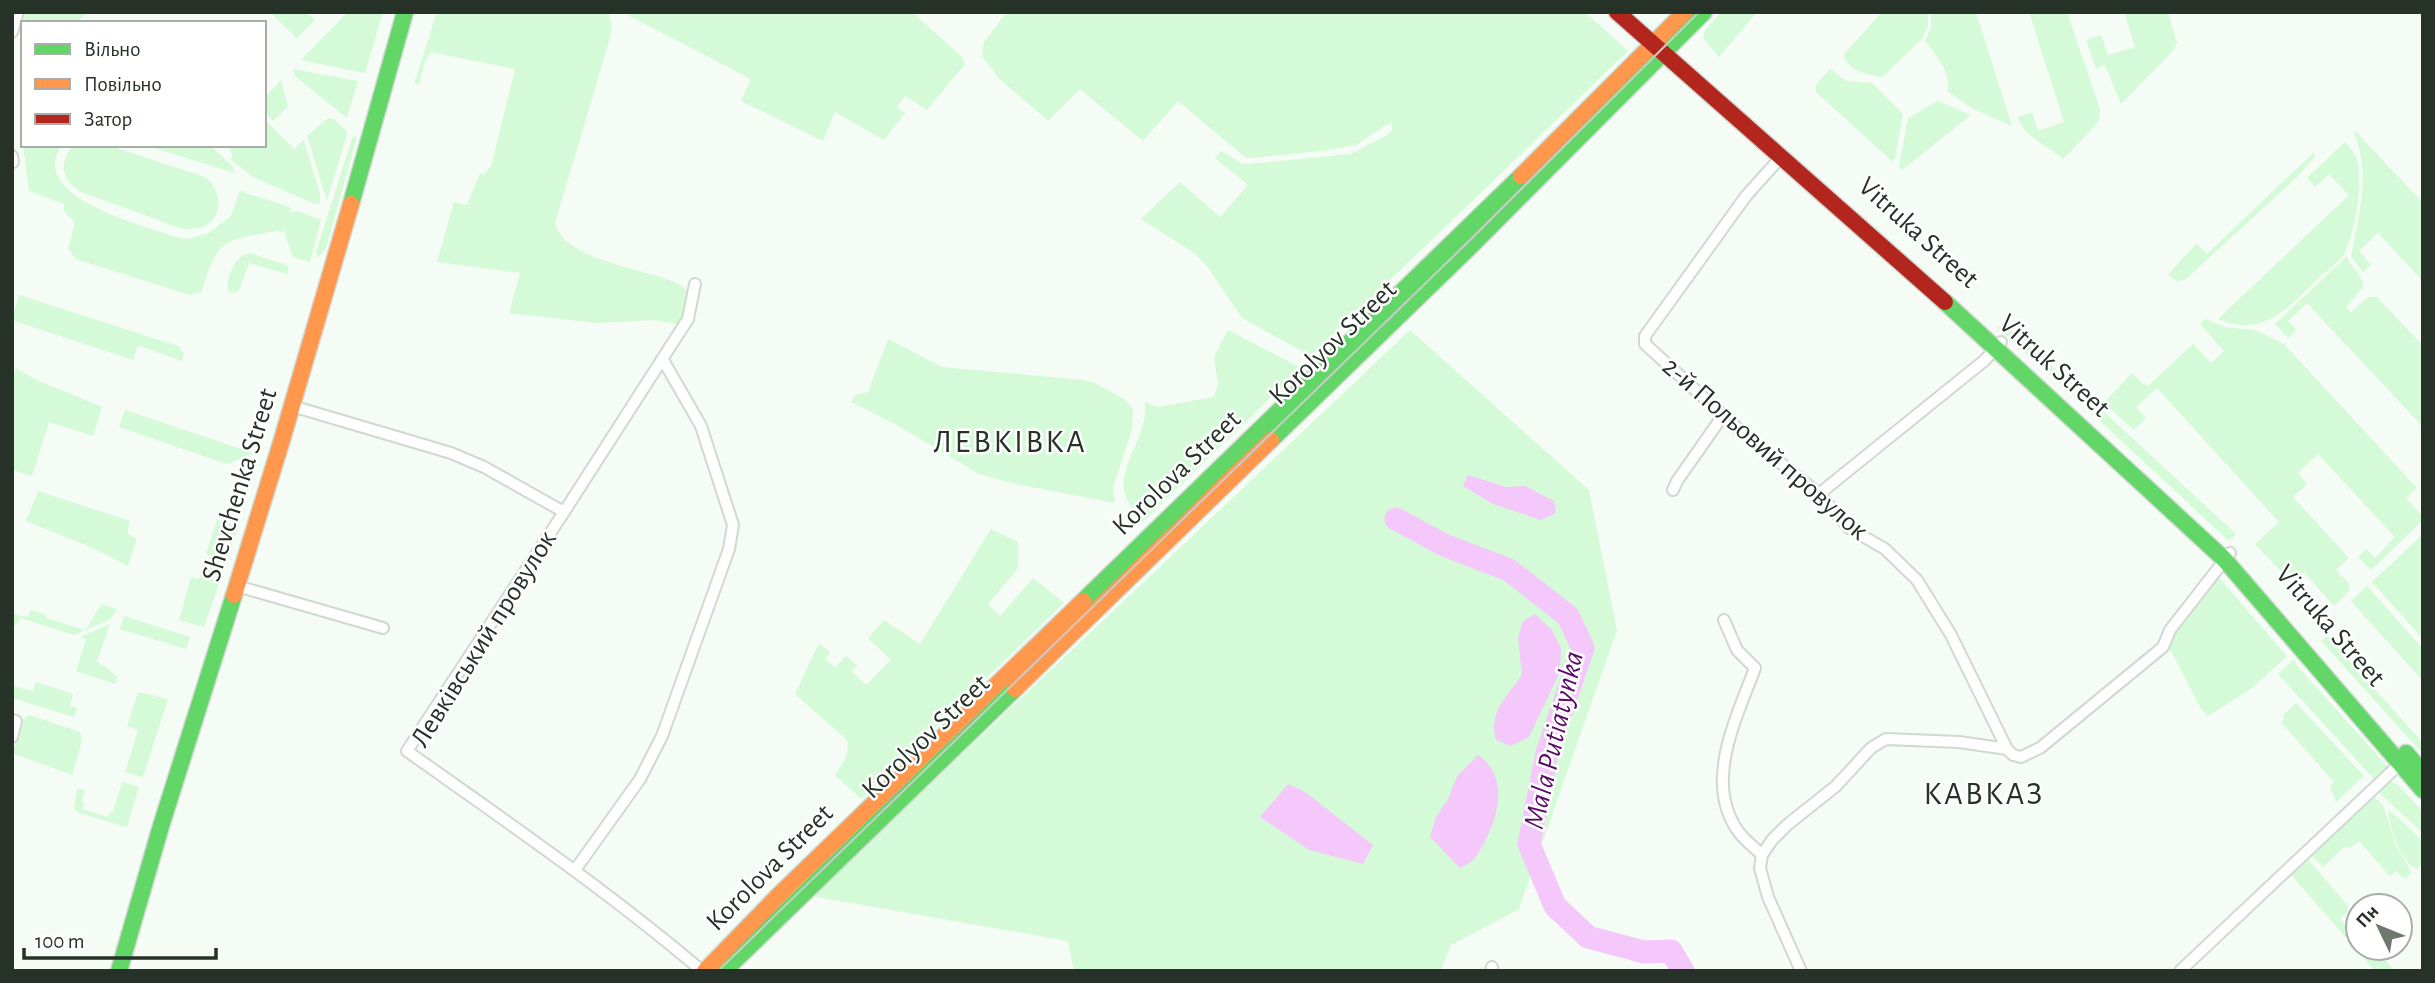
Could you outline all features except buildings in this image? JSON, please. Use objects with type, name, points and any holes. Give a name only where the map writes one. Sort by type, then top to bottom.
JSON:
[{"type":"main road","name":"Shevchenka Street","points":[[120,971],[154,844],[292,406],[405,12]]},
{"type":"main road","name":"Vitruk Street","points":[[1617,12],[1662,46],[1781,156],[1998,345],[2227,556],[2405,760],[2423,790]]},
{"type":"main road","name":"Vitruka Street","points":[[1631,12],[1662,46],[1998,345]]},
{"type":"main road","name":"Korolova Street","points":[[704,971],[779,895],[1463,234],[1662,46],[1685,12]]},
{"type":"main road","name":"Korolyov Street","points":[[724,971],[1472,245],[1662,46],[1703,12]]},
{"type":"main road","points":[[2405,760],[2423,773]]},
{"type":"street","points":[[12,32],[18,12]]},
{"type":"street","points":[[12,156],[13,162]]},
{"type":"street","name":"2-й Польовий провулок","points":[[1781,156],[1746,197],[1645,336],[1645,344],[1819,494],[1849,528],[1896,558],[1924,590],[1951,635],[2007,749]]},
{"type":"street","name":"Левківський провулок","points":[[695,284],[688,319],[663,360],[407,751],[575,870],[704,971]]},
{"type":"street","points":[[1819,494],[1985,360],[1998,345]]},
{"type":"street","points":[[575,870],[640,779],[662,736],[729,549],[733,525],[701,426],[663,360]]},
{"type":"street","points":[[292,406],[452,453],[484,467],[565,512]]},
{"type":"street","points":[[1673,490],[1724,414]]},
{"type":"street","points":[[1801,971],[1762,881],[1762,855],[1772,840],[1836,786],[1858,759],[1886,739],[1959,742],[2007,749],[2013,755],[2021,757],[2040,748],[2163,647],[2170,630],[2227,556]]},
{"type":"street","points":[[237,586],[383,628]]},
{"type":"street","points":[[1724,620],[1737,650],[1755,668],[1728,743],[1723,773],[1724,792],[1731,817],[1739,832],[1762,855]]},
{"type":"street","points":[[12,737],[14,720]]},
{"type":"street","points":[[2180,971],[2405,760]]},
{"type":"green space","points":[[26,12],[88,12],[77,21],[24,21]]},
{"type":"green space","points":[[270,12],[306,12],[315,20],[297,38]]},
{"type":"green space","points":[[348,12],[383,12],[365,73],[301,60]]},
{"type":"green space","points":[[437,12],[609,13],[612,27],[608,45],[555,223],[563,238],[578,249],[599,259],[680,285],[688,296],[682,325],[654,320],[597,323],[509,313],[520,273],[437,262],[454,202],[467,205],[480,174],[484,175],[491,166],[515,69],[431,52],[425,62],[419,84],[414,84]]},
{"type":"green space","points":[[629,12],[912,12],[962,57],[965,64],[927,110],[905,96],[897,107],[905,113],[884,140],[835,112],[823,141],[741,101],[751,79],[628,15]]},
{"type":"green space","points":[[1007,12],[1585,12],[1628,51],[1311,356],[1242,318],[1207,266],[1194,253],[1141,219],[1180,182],[1220,217],[1248,185],[1215,158],[1221,151],[1241,163],[1249,164],[1351,154],[1387,135],[1392,130],[1392,124],[1356,145],[1250,158],[1245,157],[1178,101],[1143,141],[1080,89],[1048,121],[999,78],[982,56],[984,42]]},
{"type":"green space","points":[[1721,12],[1757,12],[1719,57],[1703,38],[1705,30]]},
{"type":"green space","points":[[1882,12],[1928,12],[1928,26],[1923,38],[1882,77],[1856,69],[1847,63],[1844,54]]},
{"type":"green space","points":[[1931,12],[1976,12],[2012,126],[1973,109],[1947,91],[1945,71],[1925,41],[1931,28]]},
{"type":"green space","points":[[2029,12],[2067,12],[2100,109],[2099,120],[2095,126],[2063,159],[2030,135],[2018,117],[2032,112],[2038,131],[2064,122]]},
{"type":"green space","points":[[2124,12],[2168,12],[2177,43],[2172,52],[2121,104],[2105,65],[2096,69],[2086,40],[2101,35],[2108,55],[2135,47]]},
{"type":"green space","points":[[293,69],[358,81],[347,118],[295,76]]},
{"type":"green space","points":[[1830,69],[1846,81],[1872,83],[1903,114],[1894,163],[1816,92],[1816,85]]},
{"type":"green space","points":[[281,80],[288,106],[273,121],[266,114],[266,96]]},
{"type":"green space","points":[[1938,101],[1971,115],[1902,170],[1899,167],[1908,118]]},
{"type":"green space","points":[[328,118],[333,119],[347,134],[327,201],[307,136]]},
{"type":"green space","points":[[266,121],[294,149],[304,140],[320,194],[320,204],[253,177],[230,159],[233,156],[228,147],[266,147]]},
{"type":"green space","points":[[2355,131],[2423,203],[2423,281],[2378,233],[2359,251],[2371,265],[2363,272],[2351,256],[2363,179]]},
{"type":"green space","points":[[353,136],[357,137],[326,248],[318,258],[316,252]]},
{"type":"green space","points":[[2345,142],[2357,159],[2359,193],[2350,241],[2344,254],[2298,299],[2275,316],[2249,325],[2218,319],[2349,195],[2329,174],[2315,187],[2307,178]]},
{"type":"green space","points":[[23,147],[61,147],[55,163],[60,180],[74,194],[117,217],[176,237],[188,239],[209,233],[231,216],[240,191],[292,208],[290,213],[298,211],[321,220],[310,262],[293,257],[285,234],[286,227],[283,233],[278,231],[234,240],[225,245],[212,261],[201,293],[190,295],[76,259],[68,248],[75,223],[64,211],[64,204],[29,191]]},
{"type":"green space","points":[[72,147],[113,147],[205,177],[217,193],[218,210],[208,224],[200,228],[180,228],[81,192],[70,183],[64,171],[68,152]]},
{"type":"green space","points":[[150,147],[212,147],[233,167],[235,173]]},
{"type":"green space","points":[[2314,152],[2315,156],[2298,176],[2185,280],[2177,281],[2168,275],[2197,243],[2207,254]]},
{"type":"green space","points":[[250,253],[289,266],[287,274],[249,263],[239,290],[236,293],[228,291],[228,280],[236,262]]},
{"type":"green space","points":[[2347,256],[2364,286],[2346,307],[2351,312],[2368,297],[2377,297],[2423,346],[2423,427],[2307,303],[2288,321],[2296,330],[2288,338],[2275,324]]},
{"type":"green space","points":[[19,295],[178,346],[184,354],[182,361],[138,345],[133,360],[12,320]]},
{"type":"green space","points":[[2205,319],[2225,327],[2255,330],[2284,344],[2417,488],[2406,498],[2422,515],[2421,522],[2371,570],[2358,557],[2366,549],[2375,558],[2395,537],[2318,454],[2298,473],[2307,484],[2293,497],[2349,558],[2336,570],[2349,584],[2349,591],[2334,606],[2304,572],[2292,583],[2255,544],[2279,522],[2157,388],[2136,407],[2146,418],[2134,430],[2104,403],[2132,373],[2148,386],[2193,344],[2211,363],[2224,351],[2200,324]]},
{"type":"green space","points":[[1997,327],[2012,331],[2070,382],[2060,384]]},
{"type":"green space","points":[[1228,330],[1301,368],[1142,523],[1126,498],[1124,478],[1143,424],[1145,402],[1157,407],[1214,397],[1218,384],[1214,357]]},
{"type":"green space","points":[[1410,330],[1589,490],[1617,630],[1519,909],[1451,945],[1440,971],[1074,971],[1068,941],[812,896]]},
{"type":"green space","points":[[888,339],[942,367],[1083,380],[1095,383],[1124,399],[1133,409],[1132,429],[1113,488],[1115,503],[1011,483],[979,474],[895,424],[851,402],[855,395],[868,392]]},
{"type":"green space","points":[[16,368],[37,380],[102,407],[93,436],[49,422],[32,476],[12,470],[12,379]]},
{"type":"green space","points":[[2093,402],[2236,534],[2229,541],[2086,408]]},
{"type":"green space","points":[[125,410],[253,453],[227,464],[119,427]]},
{"type":"green space","points":[[38,491],[130,521],[127,533],[137,539],[128,566],[93,548],[26,521]]},
{"type":"green space","points":[[217,519],[238,527],[227,561],[206,554]]},
{"type":"green space","points":[[991,529],[1018,542],[1018,568],[988,604],[1000,616],[1033,578],[1064,603],[861,799],[835,775],[847,754],[847,740],[795,694],[819,643],[830,652],[825,659],[835,667],[846,656],[857,665],[852,672],[866,685],[891,660],[868,638],[884,620],[920,644]]},
{"type":"green space","points":[[2423,534],[2423,639],[2372,582]]},
{"type":"green space","points":[[205,557],[226,564],[204,627],[179,620],[191,577],[199,579]]},
{"type":"green space","points":[[2219,578],[2287,656],[2252,688],[2208,716],[2201,709],[2168,645],[2190,609]]},
{"type":"green space","points":[[2367,586],[2423,649],[2423,681],[2351,601]]},
{"type":"green space","points":[[102,604],[117,609],[111,619],[74,635],[21,618],[12,629],[12,614],[28,617],[31,610],[46,615],[46,618],[85,630]]},
{"type":"green space","points":[[124,616],[190,637],[186,649],[120,629]]},
{"type":"green space","points":[[110,624],[97,661],[118,677],[115,684],[76,671],[86,639],[80,637]]},
{"type":"green space","points":[[2327,636],[2423,743],[2423,754],[2321,641]]},
{"type":"green space","points":[[2294,659],[2298,667],[2388,767],[2376,781],[2278,674]]},
{"type":"green space","points":[[36,682],[73,694],[70,706],[77,708],[74,717],[12,698],[12,686],[33,691]]},
{"type":"green space","points":[[138,692],[168,699],[143,777],[125,772],[138,730],[127,726]]},
{"type":"green space","points":[[2296,703],[2364,776],[2336,802],[2330,787],[2334,782],[2281,722],[2283,715]]},
{"type":"green space","points":[[29,715],[80,732],[82,741],[72,775],[12,753],[23,720]]},
{"type":"green space","points":[[2388,781],[2398,785],[2423,812],[2423,833],[2377,791]]},
{"type":"green space","points":[[122,782],[139,787],[127,827],[79,813],[74,808],[77,788],[85,790],[82,809],[108,817],[110,812],[113,812]]},
{"type":"green space","points":[[2372,795],[2383,805],[2396,845],[2411,872],[2407,878],[2403,878],[2396,871],[2390,876],[2359,841],[2351,847],[2343,848],[2323,867],[2310,854]]},
{"type":"green space","points":[[2388,810],[2423,842],[2423,863],[2416,869],[2401,851]]},
{"type":"green space","points":[[2306,857],[2344,901],[2344,915],[2340,919],[2344,923],[2344,935],[2293,877],[2290,872]]},
{"type":"green space","points":[[2367,962],[2387,962],[2395,971],[2375,971]]},
{"type":"shaded area","points":[[1468,475],[1506,487],[1525,486],[1554,501],[1556,513],[1541,520],[1493,504],[1463,486]]},
{"type":"shaded area","points":[[1535,614],[1552,630],[1561,648],[1560,672],[1529,737],[1511,746],[1496,740],[1495,721],[1500,705],[1522,675],[1518,638],[1523,621]]},
{"type":"shaded area","points":[[1478,755],[1494,774],[1497,809],[1489,834],[1478,854],[1460,868],[1430,837],[1436,817],[1448,799],[1457,776]]},
{"type":"shaded area","points":[[1288,784],[1305,792],[1373,845],[1363,864],[1309,850],[1260,817]]},
{"type":"waterway","name":"Mala Putiatynka","points":[[1396,519],[1444,545],[1509,570],[1568,616],[1583,648],[1547,753],[1529,844],[1555,906],[1588,937],[1644,952],[1671,951],[1683,971]]},
{"type":"tram line","points":[[718,971],[1469,241],[1699,12]]},
{"type":"traffic: fast","points":[[351,204],[405,12]]},
{"type":"traffic: fast","points":[[1271,440],[1472,245],[1704,12]]},
{"type":"traffic: fast","points":[[1083,601],[1521,176]]},
{"type":"traffic: fast","points":[[1945,302],[2224,559],[2423,790]]},
{"type":"traffic: fast","points":[[119,971],[161,826],[234,595]]},
{"type":"traffic: fast","points":[[724,971],[1015,689]]},
{"type":"traffic: fast","points":[[2406,753],[2423,773]]},
{"type":"traffic: slow","points":[[1521,176],[1685,12]]},
{"type":"traffic: slow","points":[[234,595],[351,204]]},
{"type":"traffic: slow","points":[[1015,689],[1271,440]]},
{"type":"traffic: slow","points":[[705,971],[779,895],[1083,601]]},
{"type":"traffic: jam","points":[[1617,12],[1945,302]]},
{"type":"district","name":"ЛЕВКІВКА","points":[[1010,442]]},
{"type":"district","name":"КАВКАЗ","points":[[1984,794]]}]
